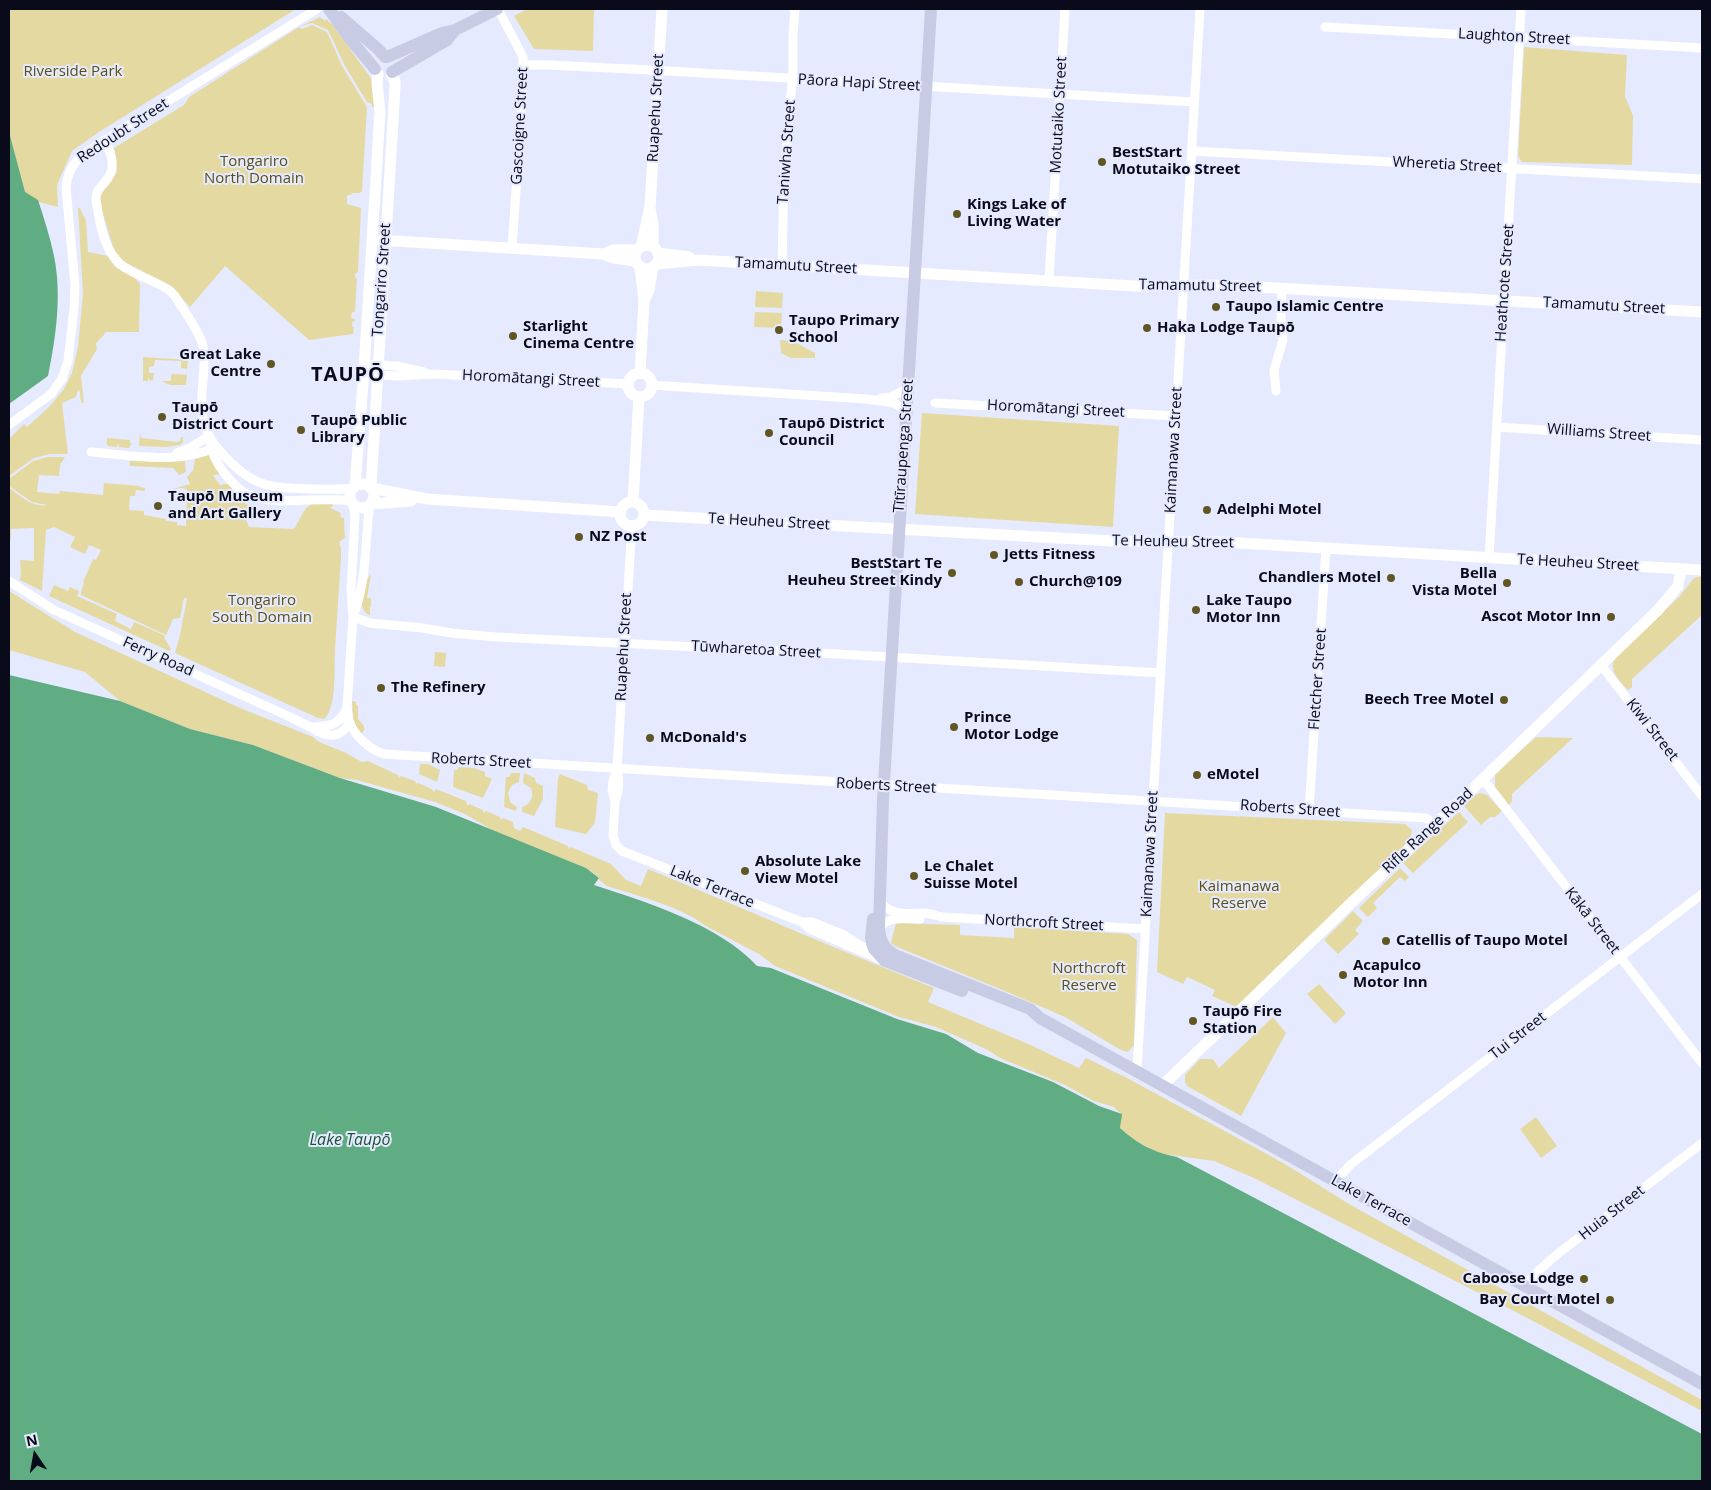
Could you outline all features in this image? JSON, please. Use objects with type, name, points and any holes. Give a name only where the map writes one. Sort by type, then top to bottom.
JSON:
[{"type":"main road","points":[[330,9],[378,48],[386,57]]},
{"type":"main road","points":[[330,9],[350,39],[384,72]]},
{"type":"main road","points":[[384,72],[376,62],[381,57],[386,57],[442,33],[455,30],[498,9]]},
{"type":"main road","name":"Tītīraupenga Street","points":[[874,949],[871,938],[880,902],[879,883],[898,530],[916,273],[931,9]]},
{"type":"main road","points":[[384,72],[447,40],[455,30]]},
{"type":"main road","name":"Tītīraupenga Street","points":[[875,928],[876,896],[879,883]]},
{"type":"main road","name":"Lake Terrace","points":[[875,928],[886,950],[1030,1009],[1040,1018],[1702,1384]]},
{"type":"main road","name":"Lake Terrace","points":[[874,949],[885,961],[1024,1014],[1040,1018]]},
{"type":"street","name":"Redoubt Street","points":[[9,425],[51,394],[66,370],[71,343],[76,285],[66,197],[66,181],[73,164],[82,155],[105,140],[317,9]]},
{"type":"street","name":"Gascoigne Street","points":[[498,9],[523,57],[512,248]]},
{"type":"street","name":"Ruapehu Street","points":[[640,372],[644,302],[638,256],[650,207],[662,9]]},
{"type":"street","name":"Taniwha Street","points":[[782,265],[786,154],[795,9]]},
{"type":"street","name":"Motutaiko Street","points":[[1050,280],[1065,9]]},
{"type":"street","name":"Kaimanawa Street","points":[[1137,1071],[1200,9]]},
{"type":"street","name":"Heathcote Street","points":[[1489,558],[1521,9]]},
{"type":"street","name":"Laughton Street","points":[[1325,27],[1702,48]]},
{"type":"street","name":"Pāora Hapi Street","points":[[523,66],[548,65],[1194,102]]},
{"type":"street","name":"Tongariro Street","points":[[354,487],[364,369],[380,109],[377,83],[384,72],[395,81],[371,487]]},
{"type":"street","points":[[105,140],[110,151],[113,168],[109,177],[97,192],[96,199],[108,246],[115,258],[124,266],[169,290],[200,338],[204,353],[202,410],[220,467],[233,483],[251,496],[288,500],[330,498],[353,502],[363,507],[371,504],[427,500],[620,512]]},
{"type":"street","name":"Wheretia Street","points":[[1192,151],[1702,179]]},
{"type":"street","name":"Ruapehu Street","points":[[644,302],[649,290],[655,257],[654,224],[650,207]]},
{"type":"street","points":[[372,240],[602,254],[614,258],[638,256],[647,245],[655,257],[646,268],[638,256]]},
{"type":"street","name":"Tamamutu Street","points":[[655,257],[1134,286],[1222,285],[1702,312]]},
{"type":"street","points":[[1276,391],[1274,370],[1283,340],[1281,319],[1282,288]]},
{"type":"street","name":"Horomātangi Street","points":[[364,369],[404,376],[434,374],[628,384]]},
{"type":"street","points":[[640,372],[647,376],[651,385],[649,392],[642,397],[630,391],[628,384],[631,376],[640,372]]},
{"type":"street","points":[[651,385],[866,399],[894,403],[906,410]]},
{"type":"street","points":[[866,399],[891,397],[908,388]]},
{"type":"street","points":[[633,502],[639,396]]},
{"type":"street","name":"Horomātangi Street","points":[[935,403],[1176,416]]},
{"type":"street","name":"Williams Street","points":[[1497,427],[1702,440]]},
{"type":"street","points":[[157,456],[181,452],[209,436]]},
{"type":"street","points":[[213,448],[240,472],[254,481],[266,485],[285,488],[337,490],[363,484],[427,500]]},
{"type":"street","points":[[91,452],[182,456],[213,448]]},
{"type":"street","points":[[349,720],[347,707],[353,617],[351,591],[355,522],[351,496],[354,487]]},
{"type":"street","points":[[353,617],[365,571],[371,504],[374,497],[371,487]]},
{"type":"street","points":[[633,502],[643,507],[644,514],[639,524],[632,526],[625,523],[620,512],[623,506],[633,502]]},
{"type":"street","name":"Te Heuheu Street","points":[[644,514],[1114,541],[1222,542],[1702,570]]},
{"type":"street","name":"Ruapehu Street","points":[[622,851],[614,841],[615,802],[620,781],[617,769],[632,526]]},
{"type":"street","name":"Fletcher Street","points":[[1310,810],[1326,548]]},
{"type":"street","name":"Rifle Range Road","points":[[1163,1085],[1601,665],[1673,593],[1678,586],[1681,569]]},
{"type":"street","name":"Ferry Road","points":[[9,581],[54,610],[311,727],[319,733],[334,735],[344,730],[349,720]]},
{"type":"street","name":"Tūwharetoa Street","points":[[353,617],[367,622],[423,628],[451,634],[1161,673]]},
{"type":"street","name":"Kiwi Street","points":[[1601,665],[1702,796]]},
{"type":"street","points":[[311,727],[325,726],[338,722],[347,707]]},
{"type":"street","name":"Roberts Street","points":[[349,720],[362,741],[369,747],[384,754],[884,786],[1310,810],[1426,818],[1436,824]]},
{"type":"street","name":"Kākā Street","points":[[1483,779],[1702,1063]]},
{"type":"street","name":"Lake Terrace","points":[[622,851],[802,922],[812,922],[851,939],[860,946],[874,949],[885,956],[921,970],[950,977]]},
{"type":"street","name":"Tui Street","points":[[1336,1181],[1350,1165],[1702,894]]},
{"type":"street","name":"Northcroft Street","points":[[880,902],[892,912],[929,913],[942,917]]},
{"type":"street","name":"Northcroft Street","points":[[875,928],[893,919],[942,917],[1145,929]]},
{"type":"street","name":"Lake Terrace","points":[[802,922],[810,930],[885,961]]},
{"type":"street","points":[[851,939],[865,937],[875,928]]},
{"type":"street","name":"Huia Street","points":[[1525,1286],[1535,1274],[1556,1256],[1702,1143]]},
{"type":"green space","name":"Riverside Park","points":[[9,9],[296,9],[99,132],[72,151],[57,185],[58,207],[27,199],[9,145]]},
{"type":"green space","points":[[527,9],[594,9],[593,51],[534,49],[514,16]]},
{"type":"green space","points":[[594,9],[645,9],[645,10]]},
{"type":"green space","points":[[320,17],[333,25],[370,77],[373,85],[375,107],[372,107],[372,104],[367,102],[345,66],[328,30],[312,23],[301,26]]},
{"type":"green space","name":"Tongariro North Domain","points":[[312,25],[327,32],[342,66],[367,107],[362,191],[347,195],[347,204],[361,208],[358,272],[355,274],[357,279],[355,312],[352,312],[351,318],[355,319],[352,322],[354,327],[353,334],[309,340],[225,266],[190,307],[172,287],[123,261],[114,250],[98,197],[117,172],[114,148],[184,105],[189,97],[299,27],[302,29]]},
{"type":"green space","points":[[1524,47],[1627,55],[1625,96],[1633,116],[1632,165],[1522,162],[1518,156]]},
{"type":"green space","points":[[78,208],[80,208],[86,221],[88,252],[108,256],[115,267],[134,277],[140,284],[139,332],[105,332],[96,343],[97,349],[81,376],[84,403],[81,402],[78,390],[76,397],[62,403],[68,454],[50,454],[34,458],[9,476],[9,439],[24,424],[27,427],[50,406],[64,389],[72,373],[78,347],[83,294]]},
{"type":"green space","points":[[756,291],[783,293],[782,308],[755,307]]},
{"type":"green space","points":[[755,312],[782,313],[781,328],[754,327]]},
{"type":"green space","points":[[780,340],[793,341],[815,353],[815,358],[791,358],[781,353]]},
{"type":"green space","points":[[143,357],[188,360],[187,369],[181,368],[181,361],[155,360],[154,366],[149,367],[149,373],[154,373],[153,380],[150,381],[148,377],[148,381],[143,381]]},
{"type":"green space","points":[[171,375],[187,375],[186,385],[170,385],[161,381],[171,381]]},
{"type":"green space","points":[[922,413],[1119,426],[1113,527],[915,514]]},
{"type":"green space","points":[[140,433],[141,438],[177,442],[183,437],[183,442],[180,445],[166,447],[139,446]]},
{"type":"green space","points":[[107,438],[130,440],[130,443],[132,443],[129,448],[119,447],[118,442],[117,447],[108,446]]},
{"type":"green space","name":"Tongariro South Domain","points":[[209,454],[221,474],[213,475],[220,485],[230,483],[234,488],[226,491],[251,507],[246,520],[249,527],[292,529],[295,528],[309,506],[334,501],[333,506],[330,508],[341,513],[340,517],[344,518],[345,538],[339,542],[341,557],[334,651],[334,688],[331,706],[324,719],[318,718],[175,653],[187,598],[184,598],[180,618],[173,619],[166,635],[81,595],[83,582],[93,559],[96,560],[101,550],[89,545],[85,554],[70,547],[75,537],[54,527],[46,530],[42,591],[20,580],[20,560],[34,561],[34,528],[11,529],[11,539],[9,541],[9,488],[22,498],[36,505],[47,505],[32,502],[9,486],[9,479],[33,461],[48,457],[65,457],[60,465],[59,476],[39,475],[37,492],[59,494],[60,491],[103,495],[104,483],[140,486],[145,488],[145,491],[136,490],[135,496],[130,496],[129,510],[144,511],[144,515],[166,519],[166,521],[177,522],[177,525],[186,526],[187,489],[173,489],[190,484],[187,477],[193,470],[195,459]]},
{"type":"green space","points":[[130,461],[185,461],[186,472],[179,475],[173,468],[130,466]]},
{"type":"green space","points":[[371,574],[367,598],[371,598],[370,615],[365,612],[362,606],[362,597]]},
{"type":"green space","points":[[1702,576],[1702,615],[1632,679],[1632,687],[1628,690],[1614,672],[1614,659],[1679,597],[1694,578]]},
{"type":"green space","points":[[54,585],[68,591],[70,587],[79,591],[77,596],[117,614],[115,621],[131,629],[134,622],[164,635],[171,649],[169,651],[49,596]]},
{"type":"green space","points":[[9,591],[75,632],[240,708],[313,737],[319,742],[362,762],[368,761],[398,775],[399,778],[401,776],[415,781],[416,784],[418,783],[432,789],[434,792],[436,789],[466,801],[467,806],[469,804],[483,810],[484,813],[486,811],[500,817],[501,820],[503,818],[513,822],[514,828],[520,831],[523,827],[568,846],[569,849],[571,847],[611,864],[626,880],[641,886],[648,869],[934,988],[928,1002],[1026,1043],[1079,1068],[1086,1058],[1127,1078],[1285,1164],[1349,1204],[1702,1400],[1702,1411],[1514,1311],[1254,1178],[1214,1161],[1157,1153],[1133,1139],[1120,1128],[1121,1114],[1114,1107],[1094,1101],[1065,1085],[1000,1058],[988,1050],[936,1027],[899,1017],[775,966],[759,954],[684,913],[658,902],[607,886],[599,880],[599,877],[586,868],[494,831],[465,814],[435,802],[357,780],[340,778],[253,745],[190,729],[120,701],[85,672],[9,650]]},
{"type":"green space","points":[[435,652],[446,653],[445,667],[434,666]]},
{"type":"green space","points":[[352,701],[356,702],[358,706],[358,719],[364,726],[364,731],[360,734],[353,721]]},
{"type":"green space","points":[[1536,737],[1573,738],[1512,794],[1512,801],[1509,805],[1495,787],[1495,774]]},
{"type":"green space","points":[[420,764],[428,764],[440,770],[437,782],[419,774]]},
{"type":"green space","points":[[459,767],[474,768],[485,772],[485,776],[492,779],[483,798],[453,787],[454,770],[457,770]]},
{"type":"green space","points":[[511,773],[520,773],[519,782],[512,785],[508,793],[510,802],[517,807],[516,811],[504,807],[506,777],[509,777]]},
{"type":"green space","points":[[524,773],[535,778],[536,783],[543,786],[543,799],[534,816],[522,812],[522,807],[530,802],[532,794],[531,788],[523,783]]},
{"type":"green space","points":[[560,774],[587,785],[588,790],[598,793],[595,823],[586,834],[555,827],[558,778]]},
{"type":"green space","points":[[1481,793],[1487,795],[1502,811],[1495,817],[1490,817],[1481,825],[1464,806],[1475,795]]},
{"type":"green space","points":[[1459,812],[1468,822],[1413,873],[1403,863]]},
{"type":"green space","name":"Kaimanawa Reserve","points":[[1165,813],[1405,824],[1412,830],[1410,840],[1237,1007],[1212,996],[1215,990],[1187,977],[1183,984],[1157,972]]},
{"type":"green space","points":[[1400,868],[1409,877],[1405,881],[1400,877],[1373,903],[1377,908],[1368,917],[1359,908]]},
{"type":"green space","points":[[1353,911],[1363,921],[1355,930],[1359,934],[1338,954],[1324,940]]},
{"type":"green space","name":"Northcroft Reserve","points":[[896,923],[960,925],[960,935],[1014,938],[1014,927],[1128,934],[1137,940],[1134,1045],[1128,1052],[1121,1050],[1065,1017],[895,946],[891,943]]},
{"type":"green space","points":[[1319,984],[1346,1013],[1335,1024],[1307,994]]},
{"type":"green space","points":[[1273,1017],[1286,1033],[1241,1116],[1187,1086],[1185,1075],[1200,1059],[1213,1059],[1219,1068]]},
{"type":"green space","points":[[1536,1117],[1557,1146],[1541,1158],[1520,1129]]},
{"type":"water","points":[[9,132],[25,192],[38,200],[47,228],[54,256],[58,301],[56,331],[48,376],[9,404]]},
{"type":"water","name":"Lake Taupō","points":[[9,675],[120,701],[190,729],[253,745],[340,778],[436,807],[586,868],[599,878],[594,885],[681,916],[723,938],[742,951],[757,966],[771,968],[897,1019],[946,1034],[978,1053],[1053,1082],[1099,1106],[1122,1114],[1120,1128],[1147,1147],[1177,1157],[1702,1434],[1702,1481],[9,1481]]},
{"type":"place","name":"BestStart Motutaiko Street","points":[[1102,162]]},
{"type":"place","name":"Kings Lake of Living Water","points":[[957,214]]},
{"type":"place","name":"Taupo Islamic Centre","points":[[1216,307]]},
{"type":"place","name":"Haka Lodge Taupō","points":[[1147,328]]},
{"type":"place","name":"Taupo Primary School","points":[[779,330]]},
{"type":"place","name":"Starlight Cinema Centre","points":[[513,336]]},
{"type":"place","name":"Great Lake Centre","points":[[271,364]]},
{"type":"place","name":"Taupō District Court","points":[[162,417]]},
{"type":"place","name":"Taupō Public Library","points":[[301,430]]},
{"type":"place","name":"Taupō District Council","points":[[769,433]]},
{"type":"place","name":"Taupō Museum and Art Gallery","points":[[158,506]]},
{"type":"place","name":"Adelphi Motel","points":[[1207,510]]},
{"type":"place","name":"NZ Post","points":[[579,537]]},
{"type":"place","name":"Jetts Fitness","points":[[994,555]]},
{"type":"place","name":"BestStart Te Heuheu Street Kindy","points":[[952,573]]},
{"type":"place","name":"Chandlers Motel","points":[[1391,578]]},
{"type":"place","name":"Church@109","points":[[1019,582]]},
{"type":"place","name":"Bella Vista Motel","points":[[1507,583]]},
{"type":"place","name":"Lake Taupo Motor Inn","points":[[1196,610]]},
{"type":"place","name":"Ascot Motor Inn","points":[[1611,617]]},
{"type":"place","name":"The Refinery","points":[[381,688]]},
{"type":"place","name":"Beech Tree Motel","points":[[1504,700]]},
{"type":"place","name":"Prince Motor Lodge","points":[[954,727]]},
{"type":"place","name":"McDonald's","points":[[650,738]]},
{"type":"place","name":"eMotel","points":[[1197,775]]},
{"type":"place","name":"Absolute Lake View Motel","points":[[745,871]]},
{"type":"place","name":"Le Chalet Suisse Motel","points":[[914,876]]},
{"type":"place","name":"Catellis of Taupo Motel","points":[[1386,941]]},
{"type":"place","name":"Acapulco Motor Inn","points":[[1343,975]]},
{"type":"place","name":"Taupō Fire Station","points":[[1193,1021]]},
{"type":"place","name":"Caboose Lodge","points":[[1584,1279]]},
{"type":"place","name":"Bay Court Motel","points":[[1610,1300]]},
{"type":"district","name":"TAUPŌ","points":[[348,375]]}]
